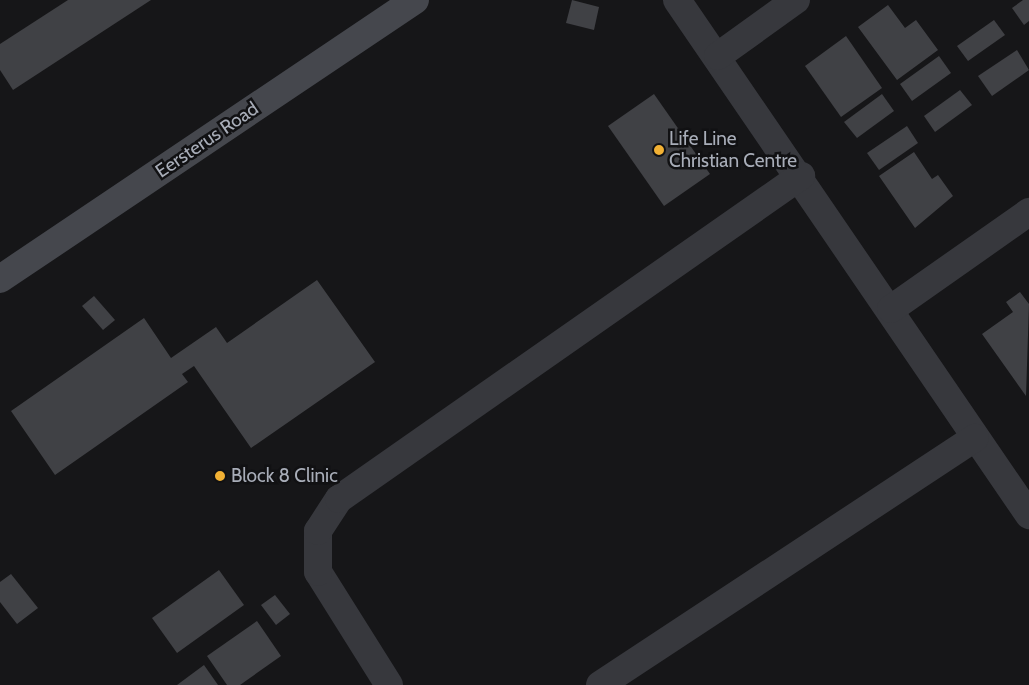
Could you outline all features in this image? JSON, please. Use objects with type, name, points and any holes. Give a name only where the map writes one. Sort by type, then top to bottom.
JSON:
[{"type":"street","name":"Eersterus Road","points":[[0,279],[414,0]]},
{"type":"street","points":[[677,0],[718,56],[891,309],[975,438],[1029,515]]},
{"type":"street","points":[[718,56],[796,0]]},
{"type":"street","points":[[388,685],[318,572],[318,531],[339,499],[800,176]]},
{"type":"street","points":[[891,309],[1029,212]]},
{"type":"street","points":[[600,685],[975,438]]},
{"type":"building","points":[[68,0],[151,0],[13,90],[0,70],[0,44]]},
{"type":"building","points":[[572,0],[599,7],[594,30],[566,23]]},
{"type":"building","points":[[1023,0],[1029,0],[1029,21],[1024,25],[1012,8]]},
{"type":"building","points":[[888,5],[905,28],[916,20],[938,50],[897,80],[858,27]]},
{"type":"building","points":[[994,20],[1005,35],[968,61],[957,46]]},
{"type":"building","points":[[846,36],[882,88],[841,117],[805,66]]},
{"type":"building","points":[[1017,50],[1029,70],[992,96],[978,76]]},
{"type":"building","points":[[939,56],[951,73],[912,101],[900,84]]},
{"type":"building","points":[[960,90],[972,105],[935,132],[924,116]]},
{"type":"building","name":"Life Line Christian Centre","points":[[654,94],[710,174],[664,206],[608,126]]},
{"type":"building","points":[[882,94],[894,111],[857,138],[844,122]]},
{"type":"building","points":[[907,126],[918,143],[879,170],[867,153]]},
{"type":"building","points":[[914,152],[932,179],[938,175],[953,196],[915,228],[879,176]]},
{"type":"building","points":[[317,280],[375,362],[251,448],[194,366],[182,374],[188,382],[55,475],[11,411],[144,318],[171,358],[216,327],[227,343]]},
{"type":"building","points":[[1020,292],[1029,304],[1026,396],[982,334],[1013,312],[1006,302]]},
{"type":"building","points":[[94,296],[115,320],[103,330],[82,306]]},
{"type":"building","points":[[219,570],[244,605],[177,653],[152,618]]},
{"type":"building","points":[[11,574],[38,608],[17,624],[0,602],[0,582]]},
{"type":"building","points":[[275,595],[290,614],[276,625],[261,605]]},
{"type":"building","points":[[257,621],[281,656],[240,685],[227,685],[207,656]]},
{"type":"building","points":[[204,665],[218,685],[177,685]]},
{"type":"place","name":"Life Line Christian Centre","points":[[659,150]]},
{"type":"place","name":"Block 8 Clinic","points":[[220,476]]}]
